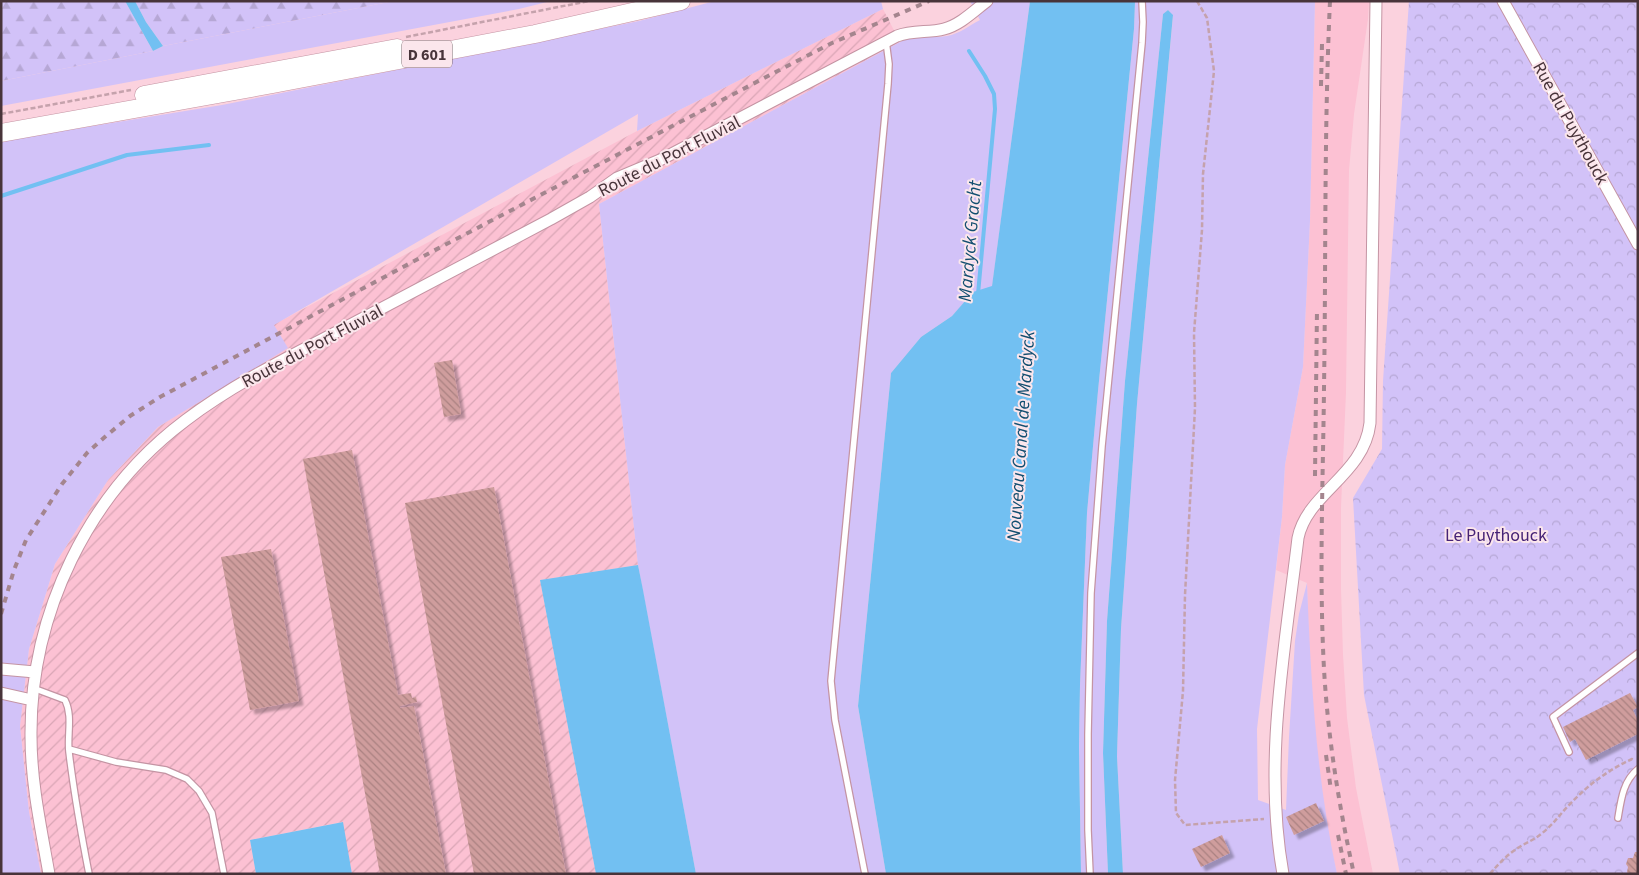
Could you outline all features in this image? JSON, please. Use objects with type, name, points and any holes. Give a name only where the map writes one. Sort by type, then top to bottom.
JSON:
[{"type":"main road","name":"D 601","points":[[1,122],[516,26],[638,1]]},
{"type":"main road","name":"D 601","points":[[1,132],[312,77],[535,34],[681,1]]},
{"type":"street","name":"Route du Port Fluvial","points":[[49,874],[33,774],[30,738],[32,694],[39,653],[56,594],[88,529],[113,492],[161,440],[211,402],[262,372],[572,208],[617,178],[660,160],[886,41],[910,32],[946,29],[988,1]]},
{"type":"street","points":[[1283,874],[1277,840],[1276,728],[1300,526],[1307,514],[1357,458],[1369,431],[1376,1]]},
{"type":"street","name":"Rue du Puythouck","points":[[1503,1],[1638,244]]},
{"type":"street","points":[[1,669],[35,672]]},
{"type":"street","points":[[1,693],[32,694]]},
{"type":"lane","points":[[1090,874],[1088,734],[1091,593],[1102,446],[1142,43],[1142,1]]},
{"type":"lane","points":[[864,874],[835,720],[831,681],[888,84],[889,64],[886,41]]},
{"type":"lane","points":[[1569,752],[1553,717],[1637,654]]},
{"type":"lane","points":[[32,694],[64,700],[69,709],[69,749],[75,804],[89,874]]},
{"type":"lane","points":[[69,749],[116,762],[166,770],[187,779],[199,790],[212,814],[224,874]]},
{"type":"lane","points":[[1618,818],[1624,790],[1632,774],[1638,769]]},
{"type":"path","points":[[1197,1],[1207,18],[1214,71],[1203,174],[1202,230],[1194,333],[1195,408],[1185,595],[1184,691],[1174,780],[1176,813],[1185,825],[1276,818]]},
{"type":"path","points":[[1,114],[131,90]]},
{"type":"path","points":[[1490,874],[1500,862],[1519,847],[1540,836],[1593,782],[1632,759],[1638,762]]},
{"type":"shaded area","points":[[1315,1],[1369,1],[1354,114],[1349,170],[1346,392],[1341,507],[1341,589],[1347,718],[1356,788],[1373,874],[1337,874],[1327,829],[1319,775],[1310,680],[1307,583],[1276,570],[1285,465],[1303,367],[1310,221]]},
{"type":"shaded area","points":[[883,9],[900,42],[599,204],[638,565],[540,580],[596,874],[352,874],[342,822],[250,840],[256,874],[41,874],[29,812],[20,726],[29,649],[55,564],[108,480],[158,427],[287,348],[273,325],[637,131]]},
{"type":"green space","points":[[1,1],[125,1],[153,51],[1,81]]},
{"type":"green space","points":[[135,1],[394,1],[163,46],[146,22]]},
{"type":"green space","points":[[394,1],[551,1],[519,9],[1,106],[1,81],[153,51],[163,46]]},
{"type":"green space","points":[[715,1],[881,1],[883,9],[637,131],[638,114],[274,325],[288,348],[158,427],[108,480],[55,564],[29,649],[20,726],[29,812],[41,874],[1,874],[1,141],[222,105],[639,21]]},
{"type":"green space","points":[[970,1],[1030,1],[992,287],[973,293],[952,316],[921,337],[891,373],[858,706],[886,874],[696,874],[638,565],[599,204],[900,42],[918,37],[947,36],[964,29],[980,20]]},
{"type":"green space","points":[[1135,1],[1315,1],[1310,221],[1303,367],[1285,465],[1282,517],[1257,729],[1258,800],[1286,810],[1295,641],[1299,614],[1307,583],[1310,657],[1319,765],[1337,874],[1123,874],[1117,756],[1121,629],[1137,404],[1173,16],[1168,10],[1163,14],[1125,381],[1107,621],[1103,753],[1108,874],[1081,874],[1080,685],[1087,513],[1134,29]]},
{"type":"green space","name":"Le Puythouck","points":[[1409,1],[1638,1],[1638,874],[1400,874],[1364,695],[1353,498],[1382,449],[1383,381]]},
{"type":"water","points":[[125,1],[135,1],[146,22],[163,46],[153,51]]},
{"type":"water","name":"Nouveau Canal de Mardyck","points":[[1030,1],[1135,2],[1134,29],[1087,513],[1080,685],[1081,874],[886,874],[858,706],[891,373],[921,337],[952,316],[973,292],[992,286]]},
{"type":"water","points":[[1168,10],[1173,15],[1137,404],[1121,629],[1117,756],[1123,874],[1108,874],[1103,753],[1107,621],[1125,381],[1163,14]]},
{"type":"water","points":[[638,565],[696,874],[596,874],[540,580]]},
{"type":"water","points":[[343,822],[352,874],[256,874],[250,840]]},
{"type":"building","points":[[452,360],[461,414],[444,417],[434,363]]},
{"type":"building","points":[[352,450],[398,695],[411,693],[412,698],[416,697],[417,702],[400,706],[400,708],[414,706],[446,874],[380,874],[303,459]]},
{"type":"building","points":[[494,487],[566,874],[474,874],[405,503]]},
{"type":"building","points":[[271,549],[299,701],[250,710],[221,557]]},
{"type":"building","points":[[1630,693],[1638,707],[1633,710],[1638,721],[1638,734],[1586,760],[1575,739],[1570,742],[1563,727]]},
{"type":"building","points":[[1316,803],[1324,821],[1294,835],[1286,817]]},
{"type":"building","points":[[1222,835],[1230,853],[1201,867],[1192,849]]},
{"type":"building","points":[[1635,852],[1638,852],[1638,874],[1628,874],[1626,864],[1628,858],[1633,858]]},
{"type":"waterway","name":"Mardyck Gracht","points":[[969,51],[994,94],[995,109],[978,294]]},
{"type":"waterway","points":[[1,196],[127,155],[209,145]]},
{"type":"railway","points":[[1,614],[14,570],[26,540],[62,484],[87,453],[130,416],[160,397],[418,259],[791,64],[832,43],[929,1]]},
{"type":"railway","points":[[1330,1],[1326,146],[1322,599],[1324,669],[1331,747],[1354,874]]},
{"type":"railway","points":[[1321,86],[1322,44]]},
{"type":"railway","points":[[1315,476],[1317,309]]},
{"type":"railway","points":[[1326,755],[1331,790]]},
{"type":"railway","points":[[1338,835],[1346,874]]}]
